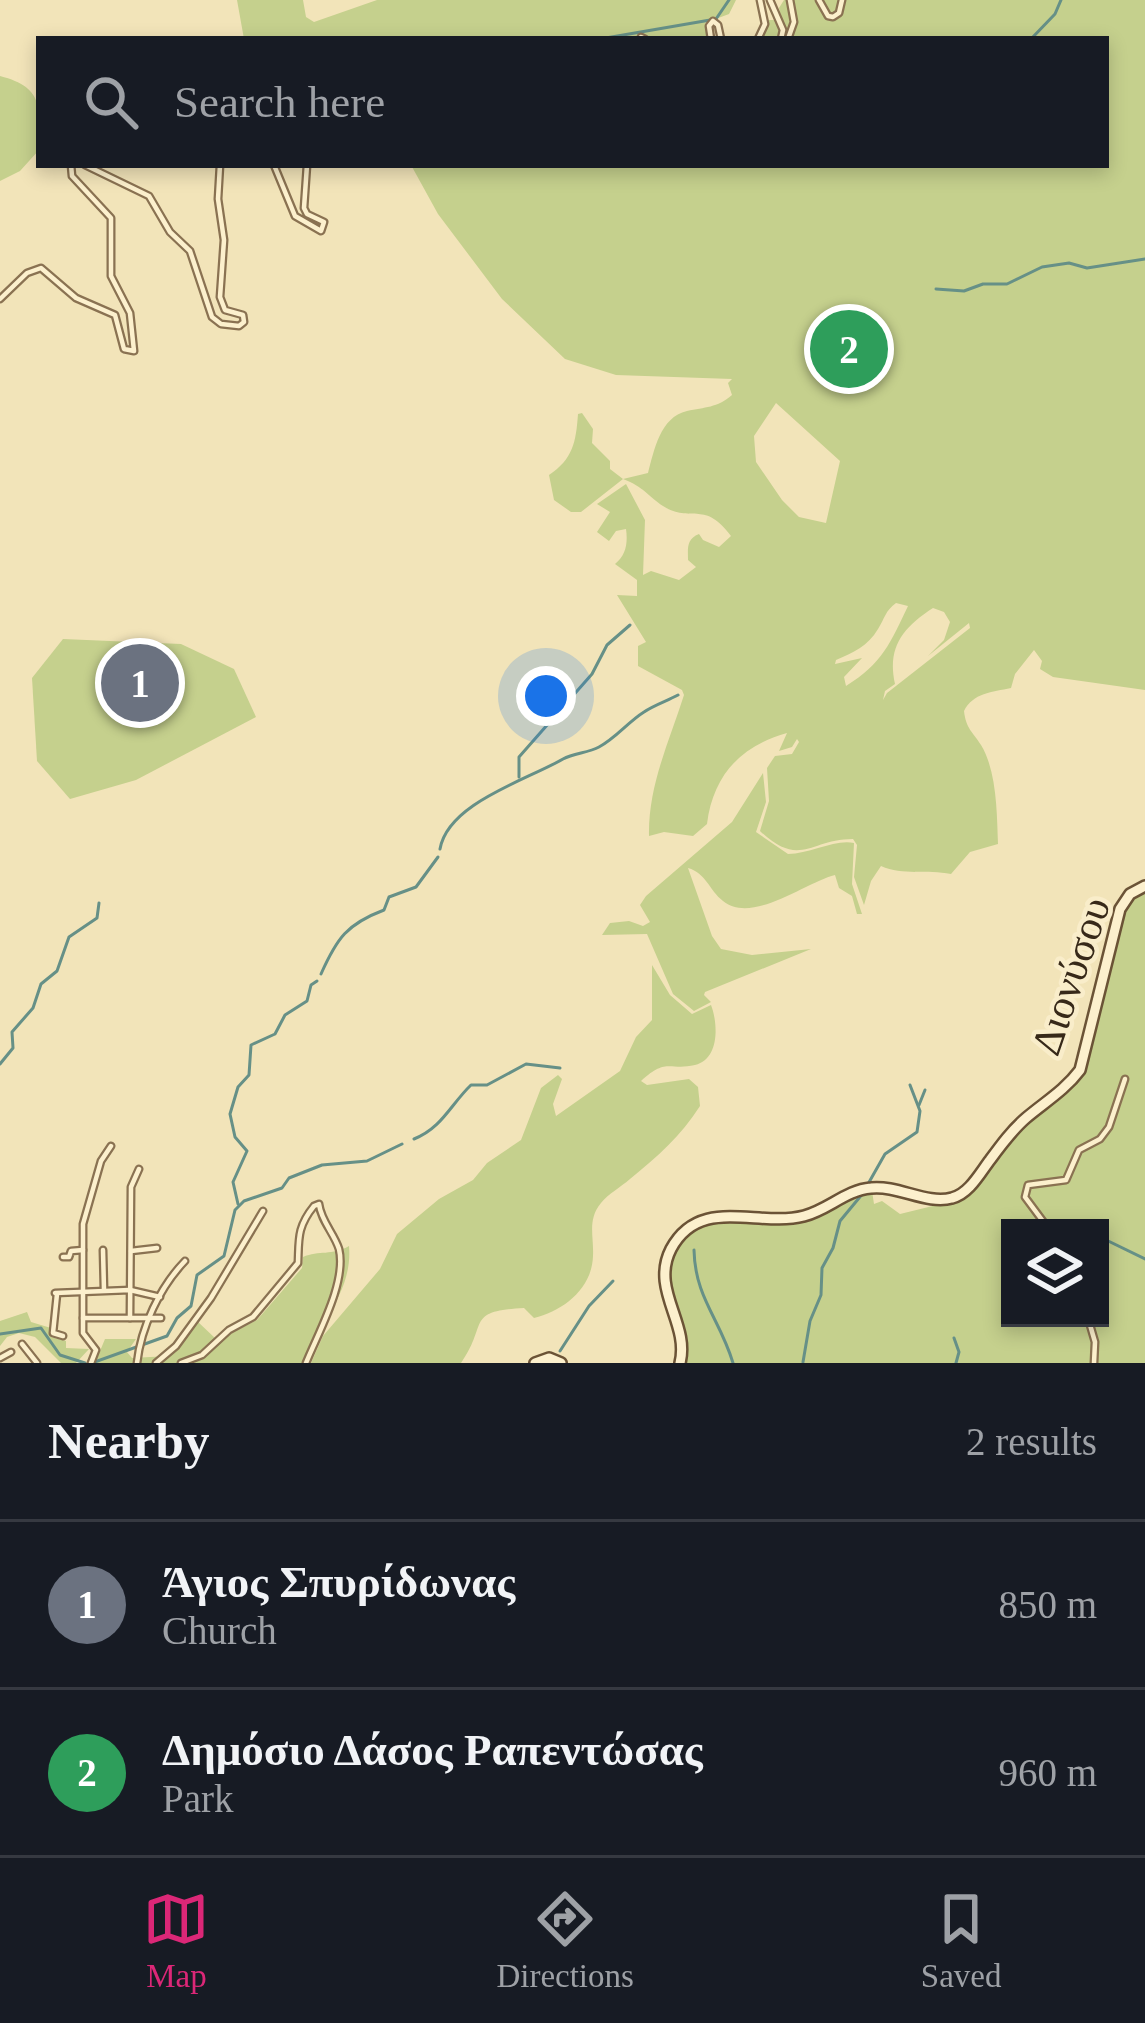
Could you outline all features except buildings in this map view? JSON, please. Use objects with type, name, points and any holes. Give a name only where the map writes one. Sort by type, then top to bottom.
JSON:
[{"type":"main road","name":"Διονύσου","points":[[680,1363],[683,1336],[664,1277],[670,1250],[688,1227],[710,1216],[804,1216],[868,1188],[942,1199],[964,1192],[1013,1131],[1080,1070],[1120,908],[1130,894],[1145,886]]},
{"type":"main road","points":[[535,1363],[545,1358],[561,1363]]},
{"type":"street","points":[[759,36],[765,24],[760,0]]},
{"type":"street","points":[[770,0],[784,36]]},
{"type":"street","points":[[787,36],[794,22],[790,0]]},
{"type":"street","points":[[819,0],[833,17],[842,0]]},
{"type":"street","points":[[711,36],[713,21],[720,36]]},
{"type":"street","points":[[0,299],[27,273],[41,268],[76,298],[115,315],[124,349],[134,351],[130,313],[111,275],[112,222],[72,176],[71,168]]},
{"type":"street","points":[[91,168],[149,196],[172,234],[190,250],[212,317],[221,324],[239,326],[244,323],[243,315],[226,311],[220,301],[220,168]]},
{"type":"street","points":[[275,168],[296,218],[321,231],[323,221],[304,208],[307,168]]},
{"type":"street","points":[[1042,1219],[1025,1196],[1028,1185],[1066,1180],[1078,1150],[1100,1139],[1109,1126],[1125,1079]]},
{"type":"street","points":[[92,1362],[96,1350],[84,1336],[84,1219],[100,1161],[111,1146]]},
{"type":"street","points":[[130,1318],[131,1187],[140,1169]]},
{"type":"street","points":[[181,1363],[202,1355],[229,1330],[253,1317],[298,1263],[296,1242],[317,1204],[339,1252],[333,1299],[306,1363]]},
{"type":"street","points":[[156,1363],[176,1346],[211,1298],[263,1211]]},
{"type":"street","points":[[131,1251],[157,1248]]},
{"type":"street","points":[[63,1257],[69,1257],[71,1250],[83,1250]]},
{"type":"street","points":[[104,1250],[104,1290]]},
{"type":"street","points":[[136,1363],[149,1318],[185,1261]]},
{"type":"street","points":[[63,1336],[53,1333],[56,1294],[130,1290],[160,1297]]},
{"type":"street","points":[[83,1318],[161,1318]]},
{"type":"street","points":[[1091,1327],[1094,1363]]},
{"type":"street","points":[[22,1344],[39,1363]]},
{"type":"street","points":[[0,1358],[11,1352]]},
{"type":"green space","points":[[237,0],[303,0],[306,17],[314,22],[377,0],[736,0],[729,14],[705,23],[708,36],[243,36]]},
{"type":"green space","points":[[784,0],[1145,0],[1145,690],[1053,677],[1040,669],[1042,661],[1034,650],[1015,674],[1011,688],[972,700],[964,711],[993,780],[998,844],[970,852],[951,874],[881,866],[864,905],[854,877],[857,845],[853,839],[796,850],[760,831],[769,801],[767,768],[775,756],[792,754],[799,742],[779,751],[787,733],[756,746],[732,765],[715,791],[707,824],[693,836],[664,832],[649,836],[656,782],[684,695],[638,666],[638,646],[646,642],[617,595],[637,596],[637,580],[615,564],[625,548],[626,529],[616,531],[609,541],[597,532],[610,512],[597,504],[626,484],[645,520],[643,575],[651,571],[679,580],[696,567],[688,560],[692,539],[699,534],[719,547],[731,536],[713,518],[673,511],[623,479],[648,473],[670,420],[726,399],[732,395],[728,383],[732,379],[616,375],[565,359],[502,299],[438,214],[413,168],[1109,168],[1109,36],[762,36],[769,20],[782,20],[779,8]],"holes":[[[776,403],[840,461],[826,523],[799,517],[756,462],[754,436]],[[896,603],[908,606],[890,641],[877,661],[846,686],[844,677],[862,658],[835,664],[836,660],[870,640]],[[933,608],[944,612],[950,622],[944,640],[928,656],[969,623],[970,628],[883,700],[885,691],[895,684],[893,660],[899,640]]]},
{"type":"green space","points":[[0,76],[26,87],[36,100],[36,153],[20,171],[0,181]]},
{"type":"green space","points":[[578,414],[593,429],[592,443],[610,461],[610,469],[623,479],[581,512],[571,512],[554,500],[549,475],[572,449]]},
{"type":"green space","points":[[63,639],[181,644],[234,669],[256,717],[136,780],[70,799],[37,761],[32,678]]},
{"type":"green space","points":[[763,773],[766,802],[756,832],[788,854],[854,843],[852,884],[862,914],[857,914],[852,896],[839,888],[835,875],[749,908],[723,901],[688,868],[721,949],[752,955],[811,949],[705,992],[711,1002],[694,1011],[673,994],[647,934],[602,935],[610,923],[629,921],[643,926],[650,922],[640,905],[646,896],[732,822]]},
{"type":"green space","points":[[1145,890],[1145,1363],[682,1363],[687,1346],[668,1290],[669,1259],[688,1230],[712,1219],[794,1221],[872,1191],[874,1204],[882,1201],[900,1214],[953,1201],[1087,1060],[1119,919],[1132,896]]},
{"type":"green space","points":[[652,965],[670,995],[692,1014],[711,1005],[715,1040],[703,1061],[663,1067],[641,1081],[647,1085],[689,1079],[698,1087],[700,1106],[668,1146],[597,1209],[591,1268],[582,1288],[565,1304],[534,1318],[524,1308],[485,1316],[461,1363],[311,1363],[323,1336],[380,1269],[397,1234],[521,1140],[541,1088],[558,1075],[562,1079],[553,1104],[556,1116],[620,1071],[636,1037],[652,1020]]},
{"type":"green space","points":[[349,1246],[346,1278],[303,1363],[95,1363],[105,1339],[136,1339],[127,1352],[132,1358],[169,1356],[197,1321],[216,1339],[202,1353],[189,1357],[190,1362],[257,1320],[302,1268],[303,1257]]},
{"type":"green space","points":[[27,1312],[31,1322],[51,1328],[51,1337],[66,1341],[66,1348],[89,1349],[76,1363],[61,1363],[35,1337],[19,1333],[0,1346],[0,1321]]},
{"type":"waterway","points":[[617,36],[716,19],[729,0]]},
{"type":"waterway","points":[[1034,36],[1055,14],[1061,0]]},
{"type":"waterway","points":[[936,289],[964,291],[983,284],[1007,284],[1042,267],[1069,263],[1087,268],[1145,259]]},
{"type":"waterway","points":[[519,777],[519,757],[592,674],[607,645],[630,625]]},
{"type":"waterway","points":[[440,849],[446,833],[473,806],[567,757],[599,747],[644,712],[678,695]]},
{"type":"waterway","points":[[321,974],[345,934],[384,910],[389,897],[416,887],[438,857]]},
{"type":"waterway","points":[[0,1064],[13,1048],[12,1032],[33,1008],[41,984],[57,971],[69,937],[97,918],[99,903]]},
{"type":"waterway","points":[[238,1204],[233,1182],[247,1151],[235,1137],[230,1114],[238,1087],[249,1075],[251,1045],[275,1034],[285,1015],[307,1001],[317,981]]},
{"type":"waterway","points":[[414,1139],[439,1122],[471,1085],[487,1085],[526,1064],[560,1068]]},
{"type":"waterway","points":[[868,1184],[885,1154],[917,1132],[920,1111],[910,1085]]},
{"type":"waterway","points":[[919,1105],[925,1090]]},
{"type":"waterway","points":[[92,1363],[167,1336],[191,1306],[197,1275],[224,1256],[235,1210],[244,1201],[282,1188],[289,1178],[322,1165],[367,1161],[402,1144]]},
{"type":"waterway","points":[[803,1362],[810,1321],[821,1295],[822,1268],[840,1221],[864,1192]]},
{"type":"waterway","points":[[1109,1241],[1145,1259]]},
{"type":"waterway","points":[[694,1250],[703,1295],[733,1363]]},
{"type":"waterway","points":[[560,1351],[589,1306],[613,1281]]},
{"type":"waterway","points":[[0,1334],[41,1328],[60,1355],[85,1363]]},
{"type":"waterway","points":[[954,1338],[959,1352],[956,1363]]},
{"type":"place","name":"Δημόσιο Δάσος Ραπεντώσας","points":[[849,349]]},
{"type":"place","name":"Άγιος Σπυρίδωνας","points":[[140,683]]}]
